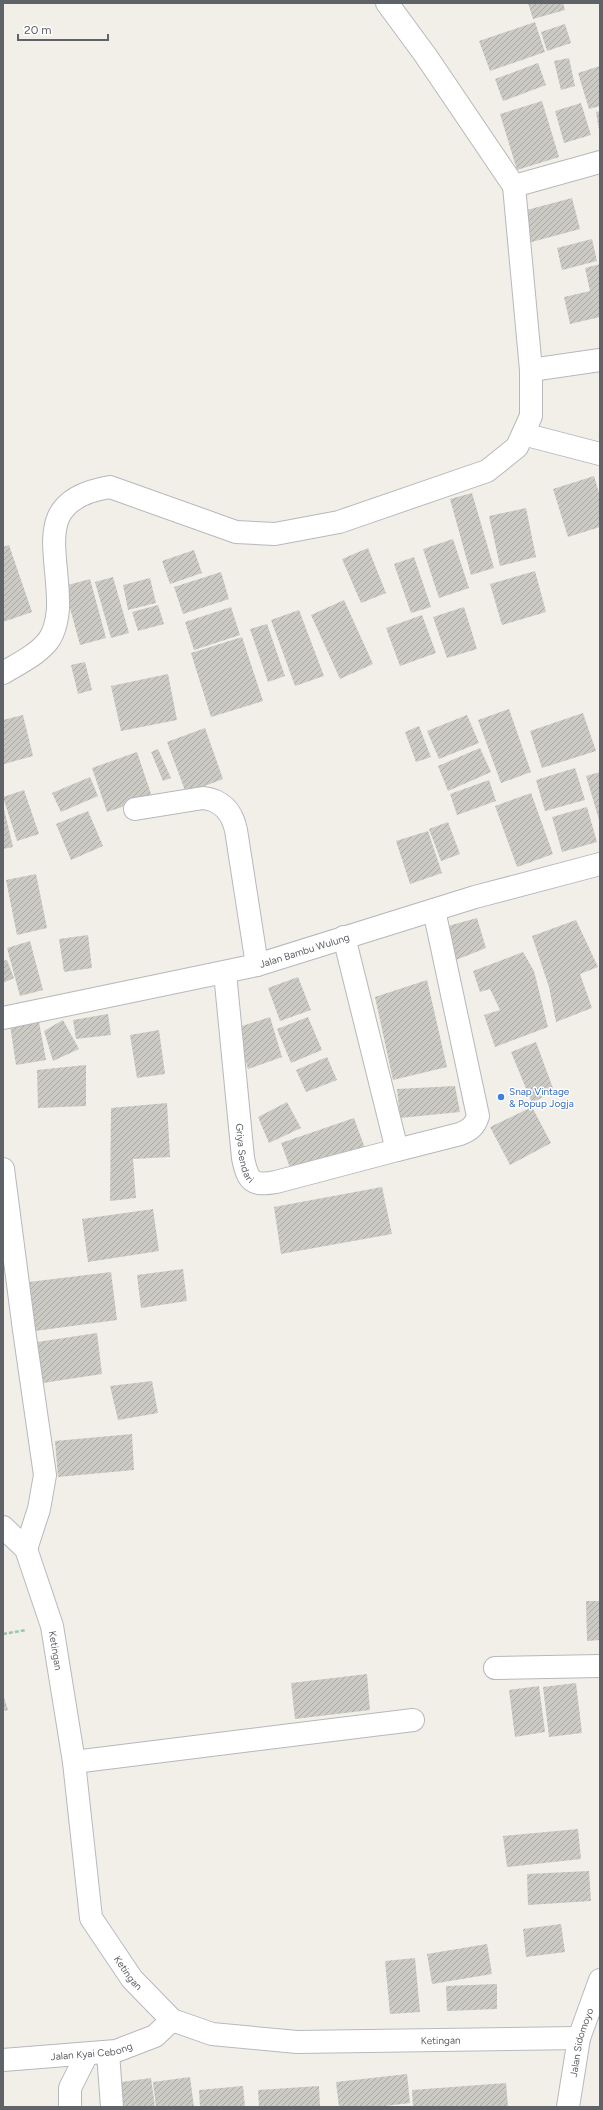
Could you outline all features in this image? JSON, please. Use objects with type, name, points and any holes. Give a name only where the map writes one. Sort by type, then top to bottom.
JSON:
[{"type":"street","points":[[3,672],[28,659],[48,641],[57,623],[58,599],[52,541],[58,515],[74,498],[91,490],[110,487],[236,532],[275,534],[339,522],[488,471],[517,447],[531,416],[531,370],[514,186],[426,56],[387,3]]},
{"type":"street","points":[[514,186],[600,162]]},
{"type":"street","points":[[531,370],[600,360]]},
{"type":"street","points":[[523,434],[600,454]]},
{"type":"street","points":[[135,810],[203,798],[211,799],[221,804],[234,819],[257,965]]},
{"type":"street","name":"Jalan Bambu Wulung","points":[[3,1018],[225,973],[257,965],[475,897],[600,864]]},
{"type":"street","name":"Griya Sendari","points":[[225,973],[243,1158],[245,1170],[250,1180],[256,1184],[276,1182],[460,1134],[470,1130],[476,1123],[478,1116],[434,910]]},
{"type":"street","points":[[344,937],[397,1150]]},
{"type":"street","points":[[3,1169],[45,1475],[39,1510],[26,1549]]},
{"type":"street","name":"Ketingan","points":[[3,1527],[26,1549],[52,1626],[74,1762],[91,1918],[132,1979],[172,2020],[212,2034],[297,2042],[579,2038]]},
{"type":"street","points":[[495,1668],[600,1666]]},
{"type":"street","points":[[74,1762],[413,1720]]},
{"type":"street","name":"Jalan Sidomoyo","points":[[568,2107],[579,2038],[597,1994]]},
{"type":"street","name":"Jalan Kyai Cebong","points":[[3,2060],[98,2053],[138,2044],[155,2036],[172,2020]]},
{"type":"street","points":[[70,2107],[70,2088],[98,2053]]},
{"type":"street","points":[[98,2053],[112,2107]]},
{"type":"building","points":[[528,3],[563,3],[565,10],[533,19]]},
{"type":"building","points":[[535,22],[545,52],[490,71],[479,41]]},
{"type":"building","points":[[565,24],[571,43],[547,51],[541,32]]},
{"type":"building","points":[[569,58],[575,86],[561,90],[554,61]]},
{"type":"building","points":[[538,63],[546,85],[503,101],[495,79]]},
{"type":"building","points":[[600,66],[600,106],[589,109],[578,73]]},
{"type":"building","points":[[542,101],[559,157],[517,170],[500,114]]},
{"type":"building","points":[[581,103],[591,135],[564,143],[555,111]]},
{"type":"building","points":[[600,111],[600,130],[599,130],[596,112]]},
{"type":"building","points":[[572,198],[580,229],[528,243],[519,212]]},
{"type":"building","points":[[592,239],[597,261],[562,270],[557,248]]},
{"type":"building","points":[[600,264],[600,317],[570,324],[564,297],[590,291],[585,268]]},
{"type":"building","points":[[594,476],[600,496],[600,527],[568,537],[553,489]]},
{"type":"building","points":[[472,493],[494,568],[471,575],[450,499]]},
{"type":"building","points":[[526,508],[536,557],[500,566],[489,516]]},
{"type":"building","points":[[453,539],[469,588],[439,598],[423,549]]},
{"type":"building","points":[[9,545],[32,612],[3,622],[3,547]]},
{"type":"building","points":[[368,548],[386,593],[361,603],[342,559]]},
{"type":"building","points":[[194,550],[202,573],[170,584],[162,561]]},
{"type":"building","points":[[414,557],[431,607],[411,613],[394,564]]},
{"type":"building","points":[[535,571],[546,612],[502,625],[490,584]]},
{"type":"building","points":[[221,572],[229,599],[183,614],[174,587]]},
{"type":"building","points":[[113,577],[129,633],[111,638],[95,582]]},
{"type":"building","points":[[150,578],[156,603],[128,610],[123,585]]},
{"type":"building","points":[[90,579],[106,638],[80,645],[64,586]]},
{"type":"building","points":[[344,600],[373,664],[340,679],[311,615]]},
{"type":"building","points":[[158,605],[164,624],[138,631],[132,612]]},
{"type":"building","points":[[231,607],[240,635],[194,650],[185,622]]},
{"type":"building","points":[[464,607],[477,649],[447,658],[433,617]]},
{"type":"building","points":[[299,610],[324,676],[295,686],[271,620]]},
{"type":"building","points":[[422,615],[436,653],[400,666],[386,628]]},
{"type":"building","points":[[267,624],[285,676],[268,682],[250,629]]},
{"type":"building","points":[[242,637],[263,701],[211,717],[191,653]]},
{"type":"building","points":[[85,662],[92,690],[78,694],[71,665]]},
{"type":"building","points":[[168,674],[177,720],[121,731],[111,686]]},
{"type":"building","points":[[509,709],[531,772],[501,783],[478,720]]},
{"type":"building","points":[[583,713],[596,751],[542,768],[530,731]]},
{"type":"building","points":[[23,715],[33,756],[4,764],[3,720]]},
{"type":"building","points":[[467,715],[479,743],[439,759],[427,731]]},
{"type":"building","points":[[419,726],[431,757],[416,762],[405,732]]},
{"type":"building","points":[[205,728],[223,779],[186,793],[167,742]]},
{"type":"building","points":[[480,748],[491,772],[448,791],[438,766]]},
{"type":"building","points":[[158,749],[171,778],[163,781],[151,752]]},
{"type":"building","points":[[137,752],[152,797],[107,812],[92,768]]},
{"type":"building","points":[[575,768],[585,800],[545,811],[536,780]]},
{"type":"building","points":[[600,772],[600,823],[586,776]]},
{"type":"building","points":[[90,777],[98,796],[61,812],[52,793]]},
{"type":"building","points":[[489,780],[496,801],[457,815],[450,794]]},
{"type":"building","points":[[24,790],[39,834],[17,841],[3,797]]},
{"type":"building","points":[[531,793],[553,854],[517,867],[495,806]]},
{"type":"building","points":[[3,805],[13,847],[3,849]]},
{"type":"building","points":[[587,807],[597,842],[562,852],[552,817]]},
{"type":"building","points":[[88,811],[103,846],[71,860],[56,824]]},
{"type":"building","points":[[448,822],[460,854],[441,861],[429,829]]},
{"type":"building","points":[[428,831],[442,873],[410,884],[396,841]]},
{"type":"building","points":[[36,874],[47,928],[17,935],[6,880]]},
{"type":"building","points":[[477,918],[486,948],[451,962],[441,928]]},
{"type":"building","points":[[576,920],[598,967],[580,974],[592,1008],[556,1022],[549,987],[532,936]]},
{"type":"building","points":[[88,935],[92,968],[64,972],[59,939]]},
{"type":"building","points":[[30,941],[43,990],[20,996],[7,948]]},
{"type":"building","points":[[523,952],[534,971],[548,1027],[495,1047],[484,1015],[500,1010],[490,989],[480,992],[473,971]]},
{"type":"building","points":[[7,960],[14,978],[3,983],[3,961]]},
{"type":"building","points":[[298,977],[311,1010],[280,1021],[268,988]]},
{"type":"building","points":[[427,980],[447,1067],[393,1080],[375,997]]},
{"type":"building","points":[[108,1014],[111,1035],[76,1039],[73,1020]]},
{"type":"building","points":[[270,1017],[282,1057],[248,1069],[236,1028]]},
{"type":"building","points":[[308,1017],[322,1050],[291,1063],[277,1029]]},
{"type":"building","points":[[63,1020],[79,1049],[53,1061],[44,1031]]},
{"type":"building","points":[[39,1022],[46,1060],[16,1065],[10,1025]]},
{"type":"building","points":[[159,1030],[165,1074],[137,1078],[130,1035]]},
{"type":"building","points":[[536,1042],[554,1091],[532,1103],[511,1052]]},
{"type":"building","points":[[327,1057],[337,1080],[306,1092],[296,1070]]},
{"type":"building","points":[[86,1065],[86,1106],[38,1108],[37,1070]]},
{"type":"building","points":[[455,1086],[460,1112],[400,1118],[397,1089]]},
{"type":"building","points":[[287,1102],[301,1128],[269,1143],[258,1117]]},
{"type":"building","points":[[167,1103],[170,1157],[133,1159],[136,1198],[110,1201],[111,1108]]},
{"type":"building","points":[[532,1107],[551,1143],[510,1165],[490,1127]]},
{"type":"building","points":[[354,1118],[367,1154],[293,1176],[281,1143]]},
{"type":"building","points":[[382,1187],[392,1234],[281,1254],[274,1207]]},
{"type":"building","points":[[153,1209],[159,1251],[88,1262],[82,1219]]},
{"type":"building","points":[[183,1269],[187,1301],[141,1308],[137,1275]]},
{"type":"building","points":[[111,1272],[117,1320],[35,1331],[29,1282]]},
{"type":"building","points":[[97,1333],[102,1374],[43,1383],[37,1342]]},
{"type":"building","points":[[152,1381],[158,1413],[118,1420],[110,1386]]},
{"type":"building","points":[[132,1434],[134,1470],[58,1477],[55,1441]]},
{"type":"building","points":[[586,1601],[600,1601],[600,1640],[587,1641]]},
{"type":"building","points":[[367,1674],[370,1710],[295,1719],[291,1683]]},
{"type":"building","points":[[576,1683],[582,1733],[549,1737],[543,1687]]},
{"type":"building","points":[[539,1686],[545,1732],[515,1737],[509,1690]]},
{"type":"building","points":[[3,1694],[8,1710],[3,1711]]},
{"type":"building","points":[[578,1829],[581,1859],[507,1867],[503,1836]]},
{"type":"building","points":[[589,1871],[591,1901],[528,1905],[527,1874]]},
{"type":"building","points":[[561,1924],[565,1952],[526,1957],[523,1929]]},
{"type":"building","points":[[487,1944],[492,1974],[432,1984],[427,1954]]},
{"type":"building","points":[[415,1958],[420,2012],[390,2014],[385,1961]]},
{"type":"building","points":[[497,1984],[497,2009],[447,2011],[446,1986]]},
{"type":"building","points":[[407,2074],[410,2103],[377,2107],[339,2107],[336,2082]]},
{"type":"building","points":[[190,2077],[194,2107],[156,2107],[153,2082]]},
{"type":"building","points":[[151,2078],[155,2107],[117,2107],[114,2083]]},
{"type":"building","points":[[506,2083],[508,2107],[413,2107],[412,2090]]},
{"type":"building","points":[[243,2086],[245,2107],[200,2107],[199,2090]]},
{"type":"building","points":[[319,2086],[320,2107],[259,2107],[258,2090]]},
{"type":"place","name":"Snap Vintage & Popup Jogja","points":[[501,1097]]}]
